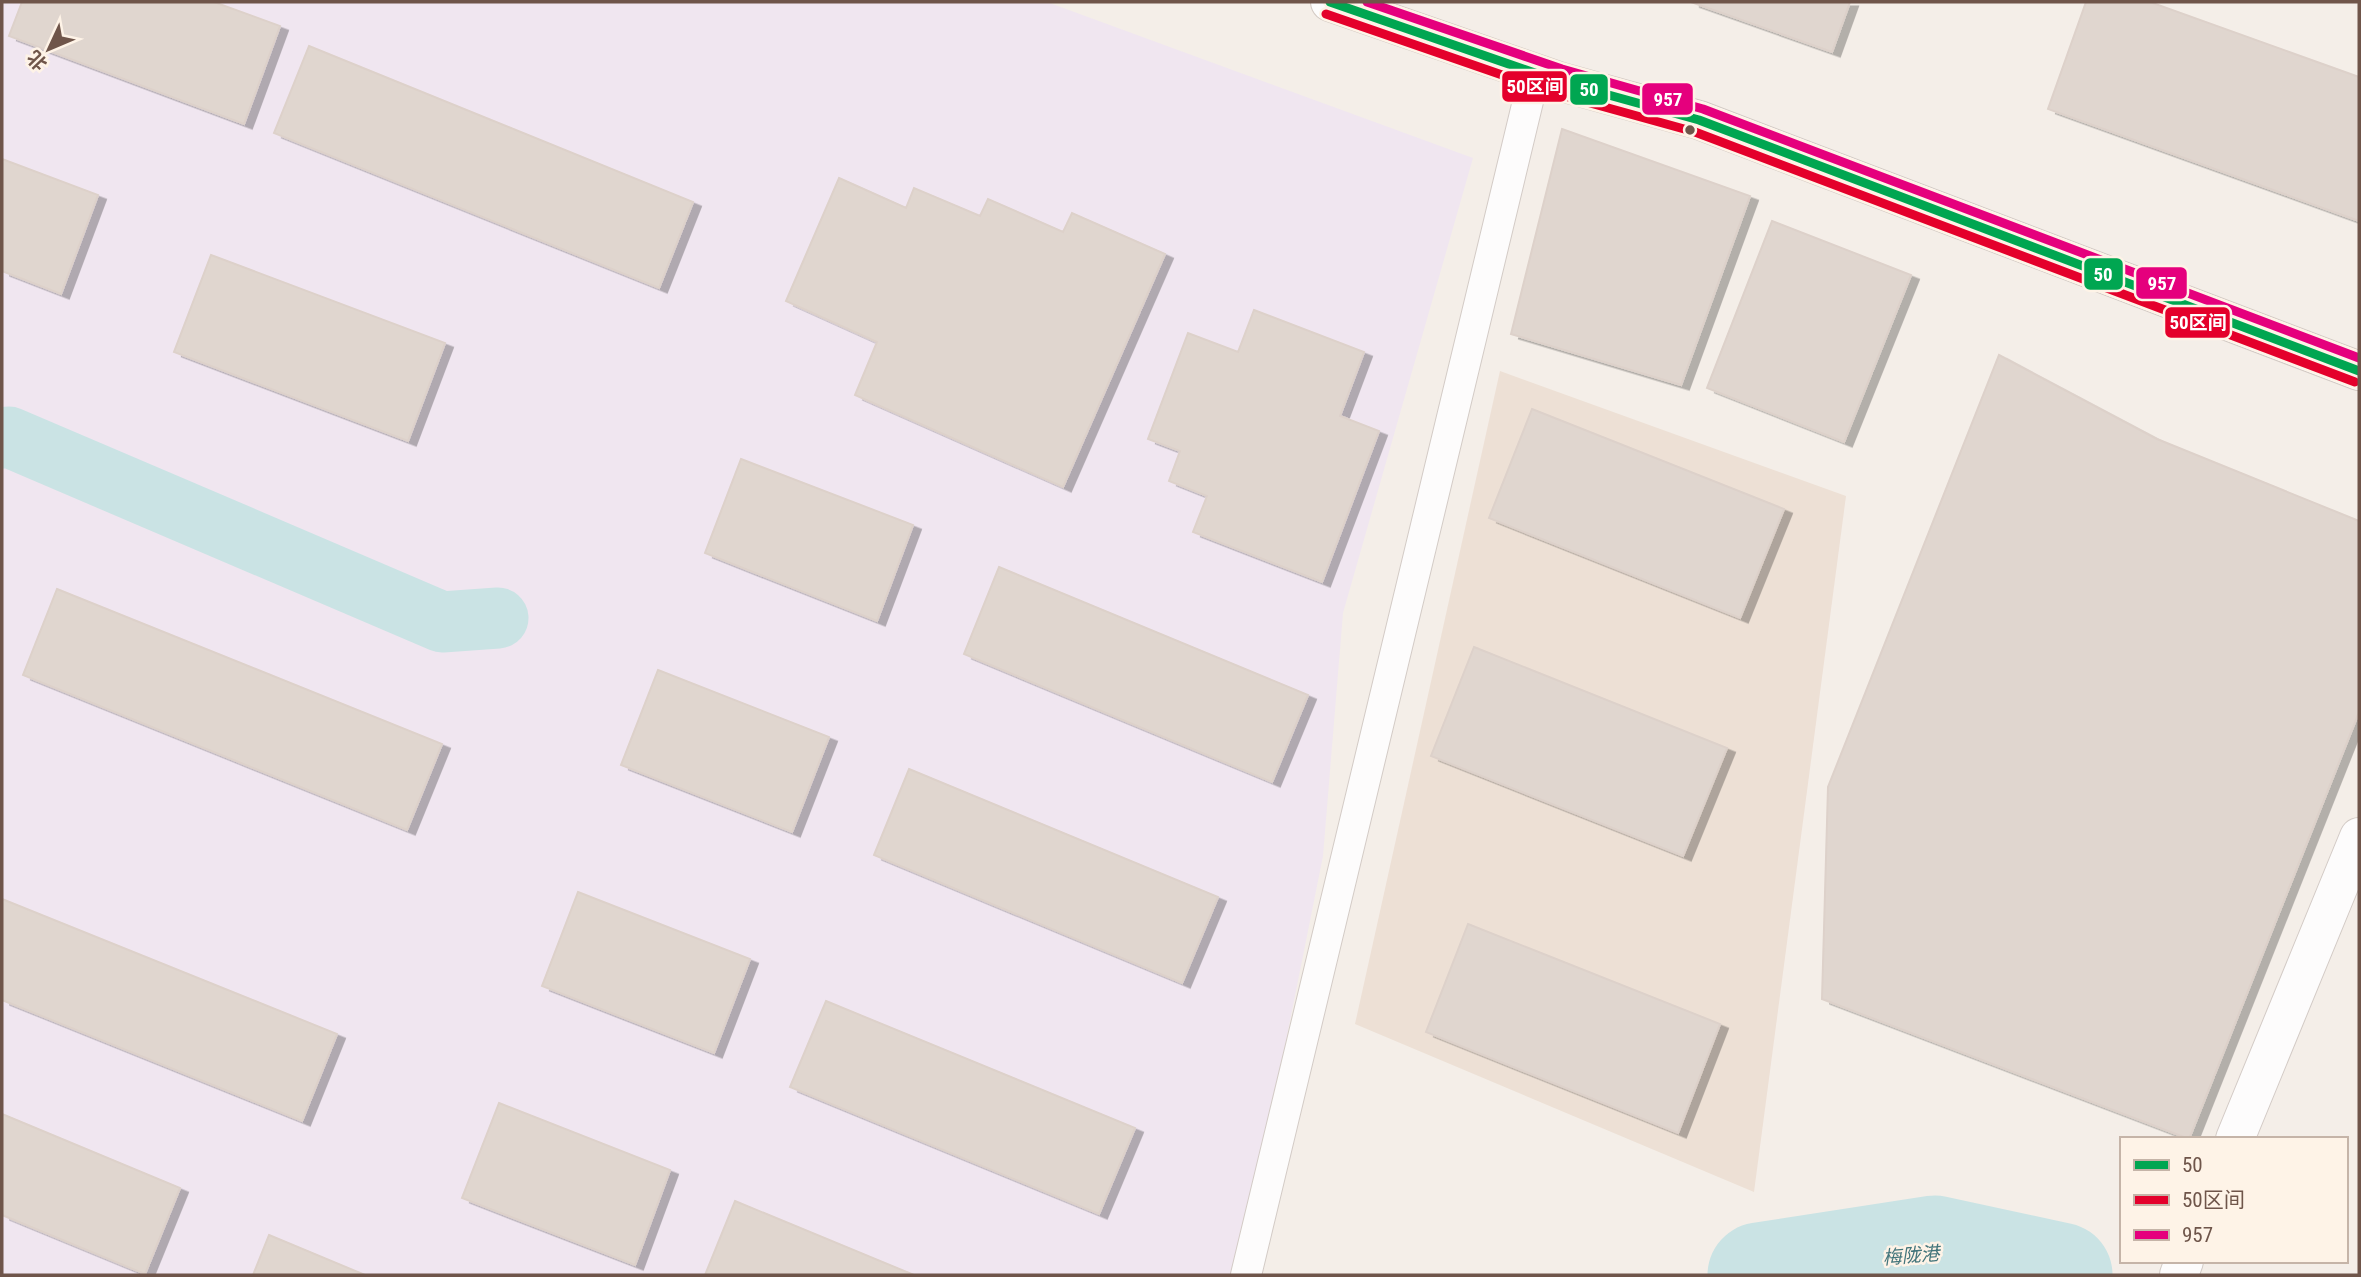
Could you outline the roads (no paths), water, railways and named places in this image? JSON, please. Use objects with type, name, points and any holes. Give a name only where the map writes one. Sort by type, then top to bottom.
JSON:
[{"type":"street","points":[[1330,2],[1535,72],[1699,120],[2359,371]]},
{"type":"street","points":[[2236,1137],[2359,837]]},
{"type":"lane","points":[[1246,1275],[1535,72]]},
{"type":"waterway","points":[[2,438],[9,437],[442,622],[498,618]]},
{"type":"waterway","name":"梅陇港","points":[[1760,1275],[1935,1248],[2060,1275]]}]
